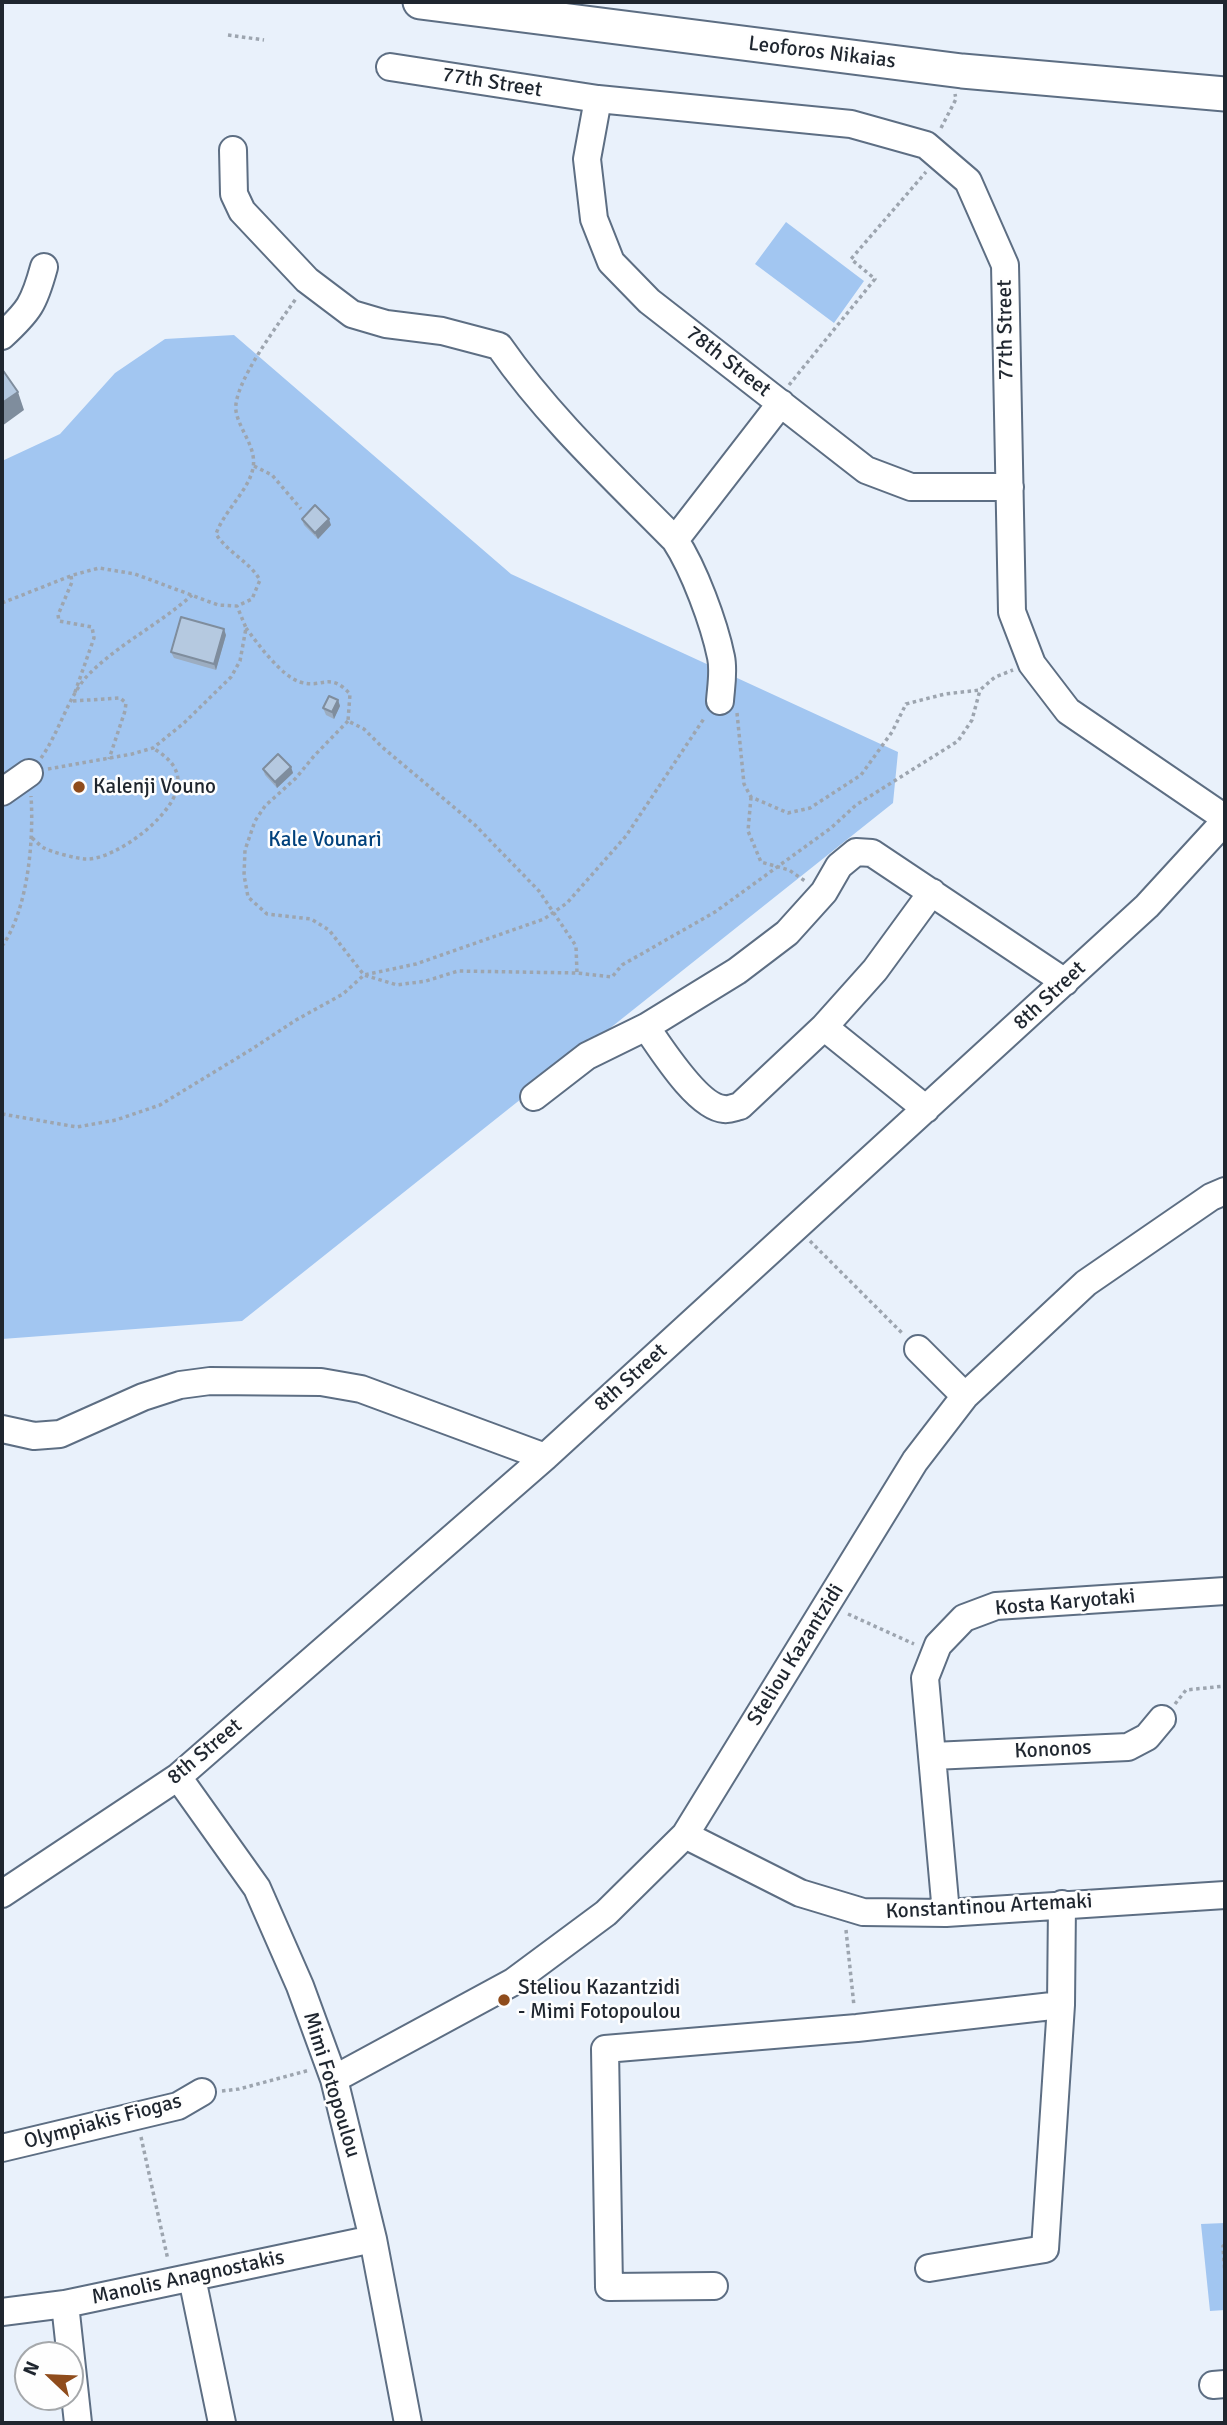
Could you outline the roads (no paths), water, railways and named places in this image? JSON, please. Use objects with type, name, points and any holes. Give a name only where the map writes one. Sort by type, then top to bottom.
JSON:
[{"type":"main road","name":"Leoforos Nikaias","points":[[420,2],[962,71],[1225,94]]},
{"type":"street","name":"77th Street","points":[[390,67],[598,99],[851,124],[933,151],[968,181],[1005,265],[1012,612],[1032,664],[1068,711],[1225,819]]},
{"type":"street","name":"78th Street","points":[[598,99],[587,159],[594,219],[611,262],[649,302],[866,470],[911,487],[1010,487]]},
{"type":"street","points":[[233,150],[234,194],[242,211],[307,280],[352,314],[386,324],[442,331],[499,346],[523,381],[675,540],[690,567],[722,659],[720,701]]},
{"type":"street","points":[[2,336],[27,312],[37,295],[44,267]]},
{"type":"street","points":[[675,540],[778,402]]},
{"type":"street","points":[[2,792],[29,773]]},
{"type":"street","name":"8th Street","points":[[2,1894],[178,1777],[545,1457],[1147,906],[1225,819]]},
{"type":"street","points":[[534,1097],[587,1056],[646,1027],[737,971],[787,933],[824,892],[839,866],[856,852],[872,853],[1065,982]]},
{"type":"street","points":[[646,1027],[692,1088],[709,1103],[723,1109],[740,1107],[824,1027],[875,970],[932,892]]},
{"type":"street","points":[[824,1027],[926,1109]]},
{"type":"street","name":"Steliou Kazantzidi","points":[[331,2073],[513,1982],[606,1913],[685,1835],[915,1461],[965,1396],[1087,1283],[1211,1197],[1225,1191]]},
{"type":"street","points":[[918,1349],[965,1396]]},
{"type":"street","points":[[2,1429],[34,1436],[60,1434],[144,1397],[180,1385],[211,1381],[321,1382],[361,1389],[545,1457]]},
{"type":"street","name":"Kosta Karyotaki","points":[[946,1913],[925,1678],[938,1645],[964,1618],[996,1606],[1225,1591]]},
{"type":"street","name":"Kononos","points":[[933,1756],[1128,1747],[1147,1737],[1162,1719]]},
{"type":"street","name":"Mimi Fotopoulou","points":[[178,1777],[257,1888],[300,1986],[331,2073],[373,2239],[408,2423]]},
{"type":"street","name":"Konstantinou Artemaki","points":[[685,1835],[800,1892],[863,1912],[946,1913],[1225,1895]]},
{"type":"street","points":[[929,2268],[1045,2249],[1061,2005],[1062,1904]]},
{"type":"street","points":[[714,2286],[610,2287],[605,2049],[857,2028],[1061,2005]]},
{"type":"street","name":"Olympiakis Fiogas","points":[[2,2148],[178,2106],[202,2092]]},
{"type":"street","name":"Manolis Anagnostakis","points":[[2,2312],[65,2304],[373,2239]]},
{"type":"street","points":[[183,2280],[222,2423]]},
{"type":"street","points":[[65,2304],[78,2423]]},
{"type":"place","name":"Kalenji Vouno","points":[[79,787]]},
{"type":"place","name":"Steliou Kazantzidi - Mimi Fotopoulou","points":[[504,2000]]},
{"type":"park label","name":"Kale Vounari","points":[[325,840]]}]
